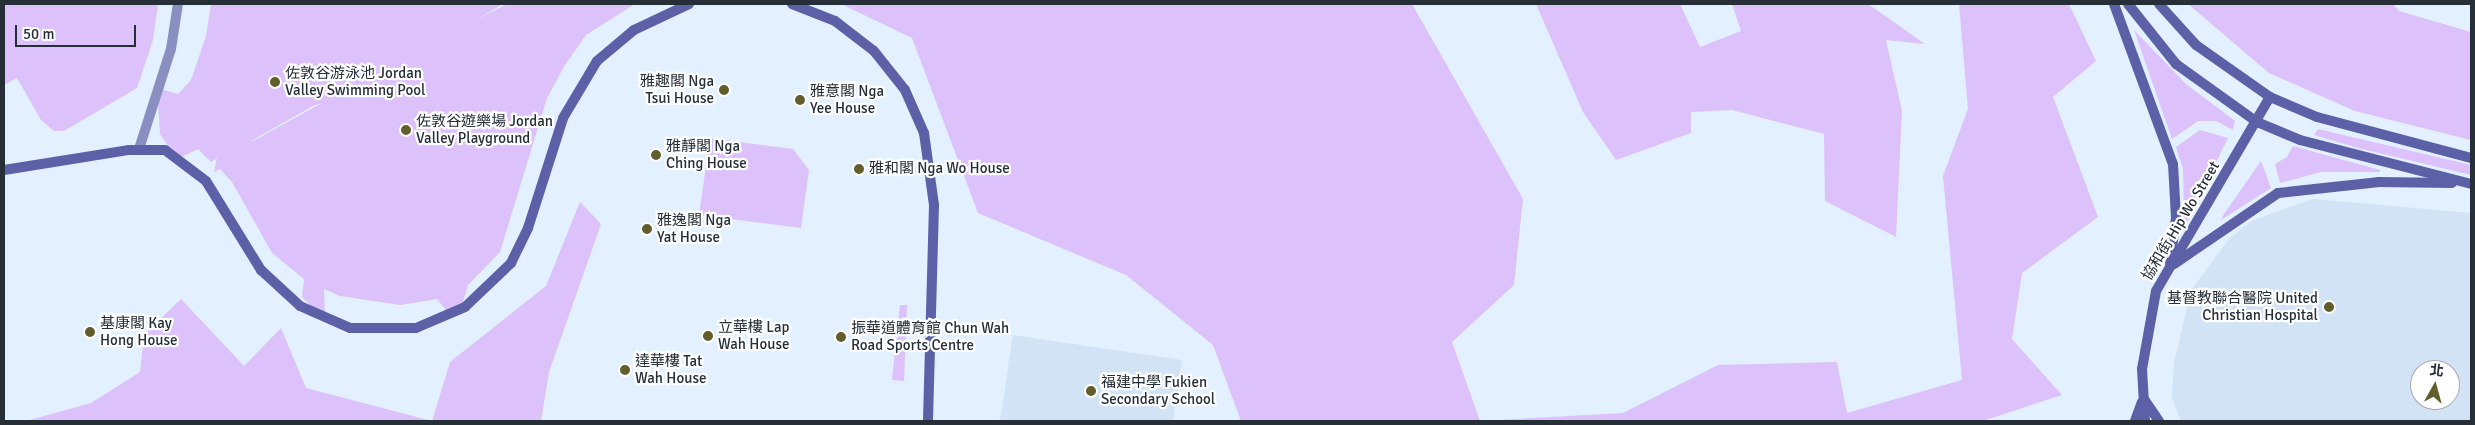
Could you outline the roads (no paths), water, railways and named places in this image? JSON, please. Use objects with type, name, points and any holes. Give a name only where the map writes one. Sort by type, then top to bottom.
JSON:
[{"type":"main road","points":[[4,170],[139,149],[165,150],[196,171],[214,192],[261,270],[300,306],[350,328],[416,328],[465,307],[511,263],[528,228],[563,118],[597,61],[634,30],[689,4]]},
{"type":"main road","points":[[792,4],[835,21],[874,51],[905,90],[924,133],[934,205],[928,421]]},
{"type":"main road","points":[[2114,4],[2173,164],[2176,218],[2169,267]]},
{"type":"main road","points":[[2128,4],[2176,64],[2257,122],[2300,140],[2470,184]]},
{"type":"main road","points":[[2159,4],[2196,45],[2270,97],[2317,117],[2471,158]]},
{"type":"main road","name":"協和街 Hip Wo Street","points":[[2145,421],[2145,332],[2156,291],[2270,97]]},
{"type":"main road","points":[[2169,267],[2278,193],[2379,182],[2470,184]]},
{"type":"main road","points":[[2136,421],[2144,398]]},
{"type":"main road","points":[[2144,398],[2159,421]]},
{"type":"street","points":[[139,149],[171,49],[178,4]]},
{"type":"place","name":"佐敦谷游泳池 Jordan Valley Swimming Pool","points":[[275,82]]},
{"type":"place","name":"雅趣閣 Nga Tsui House","points":[[724,90]]},
{"type":"place","name":"雅意閣 Nga Yee House","points":[[800,100]]},
{"type":"place","name":"佐敦谷遊樂場 Jordan Valley Playground","points":[[406,130]]},
{"type":"place","name":"雅靜閣 Nga Ching House","points":[[656,155]]},
{"type":"place","name":"雅和閣 Nga Wo House","points":[[859,169]]},
{"type":"place","name":"雅逸閣 Nga Yat House","points":[[647,229]]},
{"type":"place","name":"基督教聯合醫院 United Christian Hospital","points":[[2329,307]]},
{"type":"place","name":"基康閣 Kay Hong House","points":[[90,332]]},
{"type":"place","name":"立華樓 Lap Wah House","points":[[708,336]]},
{"type":"place","name":"振華道體育館 Chun Wah Road Sports Centre","points":[[841,337]]},
{"type":"place","name":"達華樓 Tat Wah House","points":[[625,370]]},
{"type":"place","name":"福建中學 Fukien Secondary School","points":[[1091,391]]}]
